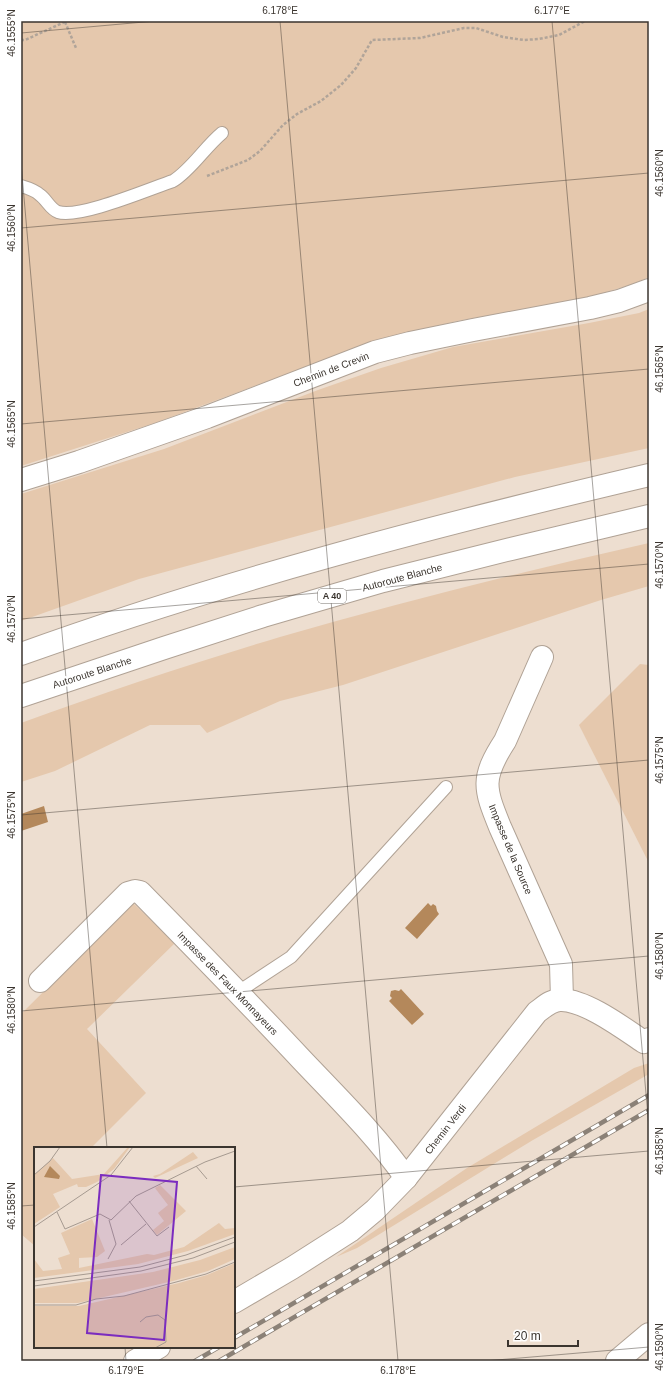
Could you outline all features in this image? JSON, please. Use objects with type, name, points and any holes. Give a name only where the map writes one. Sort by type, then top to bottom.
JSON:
[{"type":"main road","name":"Chemin de Crevin","points":[[21,480],[79,462],[207,417],[375,352],[465,331],[590,308],[619,301],[649,290]]},
{"type":"main road","points":[[21,654],[150,610],[251,578],[383,540],[649,475]]},
{"type":"main road","name":"Autoroute Blanche","points":[[21,696],[156,650],[375,584],[511,549],[649,516]]},
{"type":"main road","name":"Impasse de la Source","points":[[542,658],[505,741],[490,768],[487,782],[487,792],[491,807],[561,964],[562,1000]]},
{"type":"main road","name":"Impasse des Faux Monnayeurs","points":[[40,981],[128,893],[136,891],[140,892],[238,992],[368,1130],[395,1162],[406,1178]]},
{"type":"main road","points":[[562,1000],[584,1005],[644,1042],[649,1039]]},
{"type":"main road","name":"Chemin Verdi","points":[[235,1301],[292,1268],[350,1231],[375,1210],[406,1178],[537,1012],[551,1002],[562,1000]]},
{"type":"main road","points":[[617,1361],[649,1334]]},
{"type":"main road","points":[[135,1361],[157,1348]]},
{"type":"lane","points":[[21,186],[41,195],[54,210],[66,213],[105,206],[173,181],[180,176],[222,133]]},
{"type":"lane","points":[[238,992],[291,957],[446,787]]},
{"type":"path","points":[[173,181],[204,178],[248,160],[260,151],[283,125],[297,114],[321,101],[341,84],[356,68],[372,40],[420,38],[464,28],[476,28],[503,37],[524,40],[539,39],[559,35],[585,21]]},
{"type":"path","points":[[21,40],[25,40],[66,22],[76,48]]},
{"type":"shaded area","points":[[21,21],[649,21],[649,277],[633,284],[590,297],[457,321],[373,342],[155,423],[21,466]]},
{"type":"shaded area","points":[[649,309],[649,448],[515,477],[139,579],[21,621],[21,494],[164,449],[318,390],[381,368],[453,347],[589,323],[639,313]]},
{"type":"shaded area","points":[[649,543],[649,586],[601,600],[343,685],[280,701],[207,733],[200,725],[150,725],[55,771],[21,782],[21,723],[150,678],[280,637],[464,587]]},
{"type":"shaded area","points":[[640,664],[649,665],[649,863],[579,725]]},
{"type":"shaded area","points":[[44,806],[48,822],[21,831],[21,814]]},
{"type":"shaded area","points":[[133,903],[175,943],[87,1029],[146,1093],[92,1147],[34,1147],[34,1245],[21,1234],[21,1014]]},
{"type":"shaded area","points":[[428,903],[431,906],[433,904],[436,906],[439,914],[417,939],[405,928]]},
{"type":"shaded area","points":[[401,989],[424,1014],[412,1025],[389,1001],[392,998],[390,996],[391,991],[399,991]]},
{"type":"shaded area","points":[[649,1063],[649,1074],[533,1140],[357,1248],[336,1257],[467,1168],[634,1068]]},
{"type":"railway","points":[[235,1337],[649,1095]]},
{"type":"railway","points":[[219,1361],[649,1110]]},
{"type":"railway","points":[[195,1361],[217,1348]]}]
